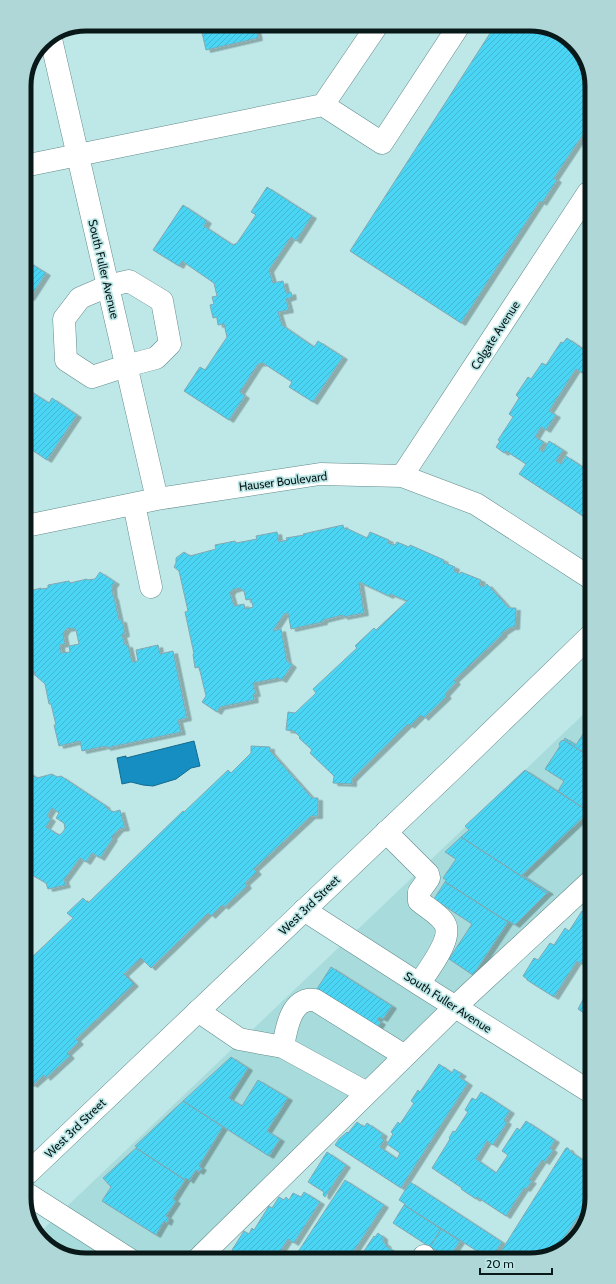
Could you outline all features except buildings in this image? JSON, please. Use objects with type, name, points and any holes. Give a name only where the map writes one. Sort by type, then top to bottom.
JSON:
[{"type":"street","points":[[323,105],[373,31]]},
{"type":"street","points":[[31,164],[323,105],[382,143],[455,31]]},
{"type":"street","name":"South Fuller Avenue","points":[[52,43],[157,499]]},
{"type":"street","name":"Colgate Avenue","points":[[402,476],[585,198]]},
{"type":"street","points":[[129,281],[162,301],[170,344],[156,358],[126,366],[92,377],[66,360],[64,319],[80,298],[108,286],[129,281]]},
{"type":"street","name":"Hauser Boulevard","points":[[31,525],[157,499],[320,474],[402,476],[476,504],[585,574]]},
{"type":"street","points":[[134,504],[151,587]]},
{"type":"street","name":"West 3rd Street","points":[[31,1170],[585,641]]},
{"type":"street","points":[[386,832],[428,874],[430,878],[419,892],[419,901],[444,921],[447,930],[446,941],[419,984]]},
{"type":"street","points":[[204,1253],[455,1007],[585,887]]},
{"type":"street","name":"South Fuller Avenue","points":[[304,910],[585,1089]]},
{"type":"street","points":[[283,1047],[286,1029],[292,1014],[300,1003],[308,999],[315,1000],[405,1056]]},
{"type":"street","points":[[198,1012],[239,1039],[283,1047],[367,1093]]},
{"type":"street","points":[[31,1196],[120,1253]]},
{"type":"shaded area","points":[[585,713],[585,881],[205,1253],[83,1253],[59,1246],[47,1237],[42,1231]]},
{"type":"water","points":[[194,741],[200,766],[191,768],[176,779],[153,786],[131,782],[122,784],[117,758],[126,756],[126,758]]}]
